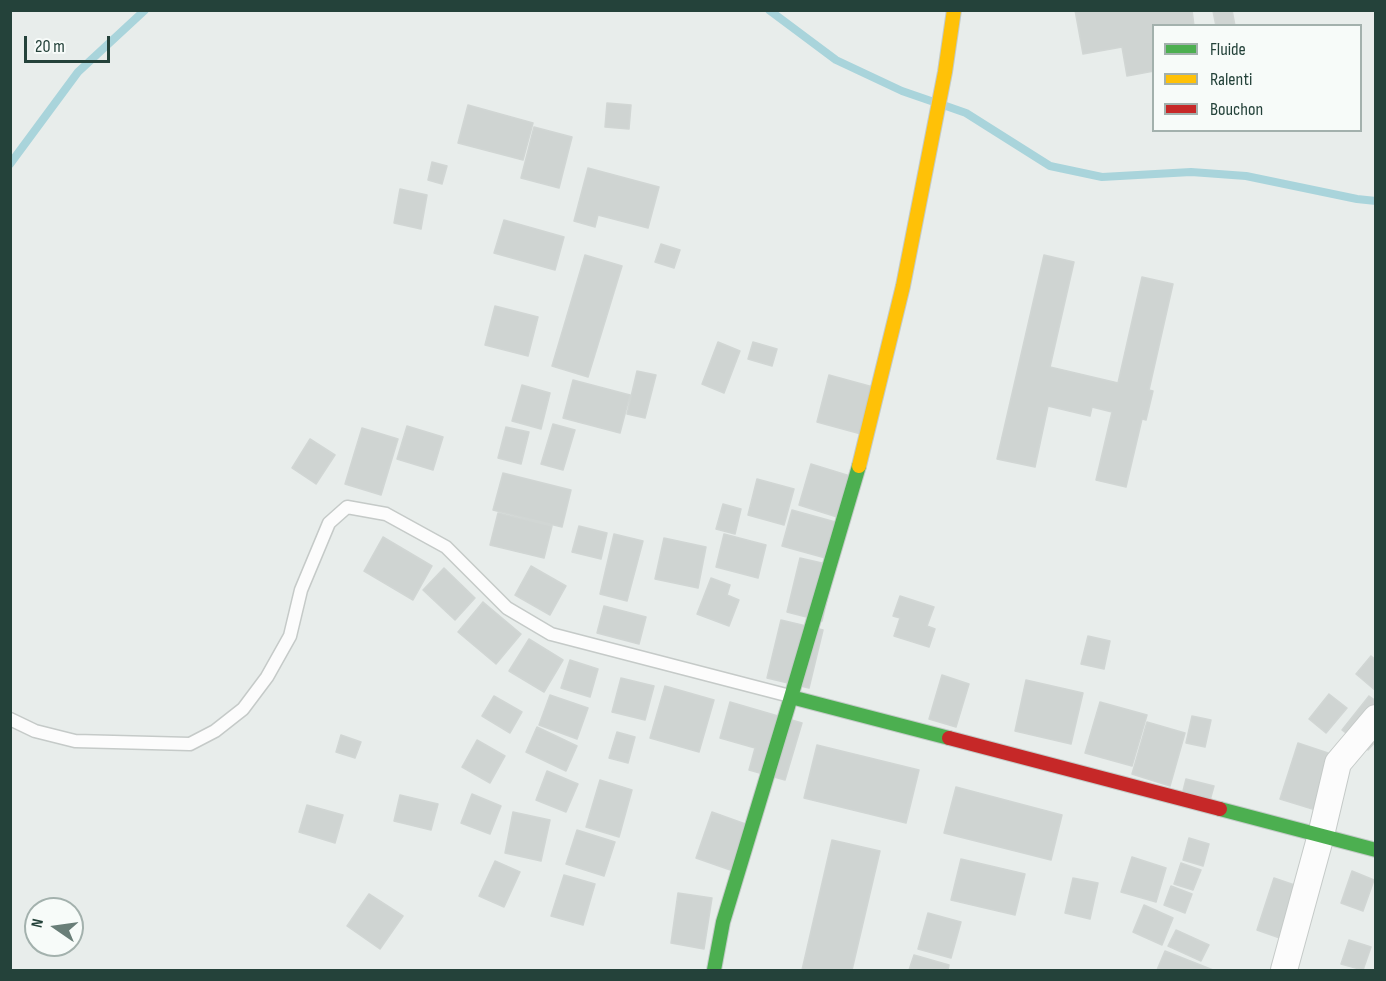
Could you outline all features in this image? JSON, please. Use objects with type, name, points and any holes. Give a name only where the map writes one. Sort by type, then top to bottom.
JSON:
[{"type":"street","points":[[714,970],[723,922],[853,489],[903,286],[945,72],[954,10]]},
{"type":"street","points":[[791,697],[1376,850]]},
{"type":"street","points":[[1284,970],[1338,763],[1376,718]]},
{"type":"lane","points":[[10,719],[35,730],[75,741],[190,744],[215,731],[243,709],[267,677],[290,636],[301,590],[329,523],[347,507],[386,514],[446,547],[507,608],[551,634],[791,697]]},
{"type":"building","points":[[1075,10],[1192,10],[1194,24],[1152,24],[1152,71],[1127,76],[1122,47],[1083,54]]},
{"type":"building","points":[[1232,10],[1235,24],[1216,24],[1213,11]]},
{"type":"building","points":[[607,103],[631,105],[629,129],[605,127]]},
{"type":"building","points":[[468,105],[533,123],[523,160],[458,143]]},
{"type":"building","points":[[534,127],[572,137],[559,188],[521,178]]},
{"type":"building","points":[[432,162],[447,166],[442,184],[428,180]]},
{"type":"building","points":[[588,168],[659,187],[648,228],[598,215],[595,227],[574,221]]},
{"type":"building","points":[[400,189],[427,195],[421,229],[394,223]]},
{"type":"building","points":[[504,220],[564,237],[555,270],[494,253]]},
{"type":"building","points":[[661,244],[680,250],[674,268],[655,262]]},
{"type":"building","points":[[585,255],[622,266],[588,377],[552,366]]},
{"type":"building","points":[[1044,255],[1074,262],[1050,367],[1118,383],[1142,277],[1173,284],[1149,390],[1153,391],[1146,420],[1142,419],[1126,487],[1096,480],[1112,412],[1092,407],[1090,416],[1048,406],[1035,467],[997,459]]},
{"type":"building","points":[[495,306],[538,317],[528,356],[485,345]]},
{"type":"building","points":[[718,342],[740,351],[724,393],[702,384]]},
{"type":"building","points":[[753,342],[777,349],[772,366],[748,359]]},
{"type":"building","points":[[637,371],[656,375],[645,418],[627,414]]},
{"type":"building","points":[[829,375],[884,390],[872,437],[817,422]]},
{"type":"building","points":[[573,380],[630,395],[620,433],[563,418]]},
{"type":"building","points":[[522,385],[550,393],[541,429],[512,421]]},
{"type":"building","points":[[553,424],[575,430],[563,470],[541,464]]},
{"type":"building","points":[[407,426],[443,437],[433,470],[397,459]]},
{"type":"building","points":[[506,427],[529,432],[521,464],[498,458]]},
{"type":"building","points":[[362,428],[398,439],[381,495],[345,484]]},
{"type":"building","points":[[310,439],[335,455],[316,484],[292,468]]},
{"type":"building","points":[[811,464],[850,476],[837,517],[799,505]]},
{"type":"building","points":[[503,473],[571,490],[562,527],[493,510]]},
{"type":"building","points":[[757,479],[794,489],[784,525],[748,515]]},
{"type":"building","points":[[723,504],[741,509],[735,534],[716,529]]},
{"type":"building","points":[[792,510],[839,523],[829,559],[782,546]]},
{"type":"building","points":[[498,513],[552,526],[544,558],[490,545]]},
{"type":"building","points":[[579,526],[607,533],[601,559],[572,552]]},
{"type":"building","points":[[614,534],[643,541],[627,601],[600,594]]},
{"type":"building","points":[[724,534],[766,545],[758,578],[716,567]]},
{"type":"building","points":[[383,537],[432,566],[413,600],[364,571]]},
{"type":"building","points":[[664,538],[706,547],[698,588],[655,579]]},
{"type":"building","points":[[800,558],[835,566],[822,621],[787,612]]},
{"type":"building","points":[[531,566],[566,586],[550,615],[515,595]]},
{"type":"building","points":[[444,568],[475,598],[455,620],[423,590]]},
{"type":"building","points":[[711,578],[730,585],[727,595],[739,600],[729,626],[697,614]]},
{"type":"building","points":[[900,596],[934,607],[927,626],[935,629],[929,647],[894,636],[900,618],[893,616]]},
{"type":"building","points":[[483,602],[521,634],[496,664],[458,632]]},
{"type":"building","points":[[604,606],[646,617],[639,644],[597,633]]},
{"type":"building","points":[[781,620],[823,630],[809,688],[767,678]]},
{"type":"building","points":[[1088,636],[1110,641],[1104,669],[1081,664]]},
{"type":"building","points":[[529,639],[563,660],[544,692],[509,671]]},
{"type":"building","points":[[1371,656],[1376,660],[1376,691],[1356,674]]},
{"type":"building","points":[[570,660],[598,669],[590,697],[561,688]]},
{"type":"building","points":[[942,675],[969,684],[956,727],[929,719]]},
{"type":"building","points":[[621,678],[654,686],[645,720],[612,712]]},
{"type":"building","points":[[1026,680],[1083,693],[1071,744],[1015,731]]},
{"type":"building","points":[[665,686],[714,700],[699,752],[650,738]]},
{"type":"building","points":[[1329,694],[1347,708],[1326,733],[1309,719]]},
{"type":"building","points":[[550,695],[588,708],[577,739],[539,725]]},
{"type":"building","points":[[494,696],[522,712],[510,733],[482,716]]},
{"type":"building","points":[[1369,696],[1376,701],[1376,741],[1368,750],[1342,730]]},
{"type":"building","points":[[730,702],[802,723],[785,780],[749,770],[755,748],[720,738]]},
{"type":"building","points":[[1100,702],[1147,715],[1132,766],[1085,753]]},
{"type":"building","points":[[1192,716],[1211,720],[1205,747],[1186,743]]},
{"type":"building","points":[[1147,722],[1185,733],[1170,786],[1132,774]]},
{"type":"building","points":[[537,727],[577,746],[566,771],[526,752]]},
{"type":"building","points":[[617,732],[635,737],[628,763],[609,758]]},
{"type":"building","points":[[341,735],[361,742],[355,758],[336,752]]},
{"type":"building","points":[[477,740],[505,756],[490,783],[462,767]]},
{"type":"building","points":[[1298,743],[1337,756],[1319,811],[1280,799]]},
{"type":"building","points":[[817,745],[919,770],[906,823],[804,798]]},
{"type":"building","points":[[547,771],[578,784],[566,812],[536,800]]},
{"type":"building","points":[[1186,779],[1214,786],[1207,811],[1180,803]]},
{"type":"building","points":[[600,780],[632,790],[619,837],[586,827]]},
{"type":"building","points":[[956,787],[1062,815],[1051,860],[944,833]]},
{"type":"building","points":[[472,794],[501,806],[490,834],[461,823]]},
{"type":"building","points":[[400,795],[438,804],[431,830],[394,821]]},
{"type":"building","points":[[307,805],[343,815],[335,843],[299,832]]},
{"type":"building","points":[[513,812],[550,820],[541,861],[505,853]]},
{"type":"building","points":[[712,812],[751,826],[736,872],[696,858]]},
{"type":"building","points":[[577,830],[615,842],[604,876],[566,864]]},
{"type":"building","points":[[1189,838],[1209,844],[1203,866],[1183,860]]},
{"type":"building","points":[[832,840],[880,851],[852,970],[802,970]]},
{"type":"building","points":[[1132,857],[1166,868],[1156,902],[1121,892]]},
{"type":"building","points":[[961,859],[1025,874],[1015,915],[951,900]]},
{"type":"building","points":[[495,861],[520,872],[504,907],[479,896]]},
{"type":"building","points":[[1181,863],[1201,870],[1193,890],[1174,884]]},
{"type":"building","points":[[1352,871],[1374,880],[1363,911],[1341,903]]},
{"type":"building","points":[[564,875],[595,884],[583,925],[551,916]]},
{"type":"building","points":[[1073,878],[1098,883],[1090,919],[1065,913]]},
{"type":"building","points":[[1274,878],[1312,891],[1294,943],[1257,930]]},
{"type":"building","points":[[1171,886],[1192,894],[1185,913],[1164,905]]},
{"type":"building","points":[[678,893],[712,898],[704,949],[671,943]]},
{"type":"building","points":[[369,894],[403,916],[380,949],[347,926]]},
{"type":"building","points":[[1144,905],[1173,918],[1162,945],[1133,932]]},
{"type":"building","points":[[928,913],[961,922],[951,958],[918,949]]},
{"type":"building","points":[[1176,930],[1209,945],[1201,961],[1168,946]]},
{"type":"building","points":[[1349,940],[1371,947],[1363,970],[1341,964]]},
{"type":"building","points":[[1165,951],[1213,970],[1157,970]]},
{"type":"building","points":[[914,955],[949,965],[948,970],[909,970]]},
{"type":"waterway","points":[[10,164],[78,72],[145,10]]},
{"type":"waterway","points":[[769,10],[836,60],[902,91],[931,101]]},
{"type":"waterway","points":[[946,106],[966,113],[1050,166],[1102,177],[1191,172],[1246,176],[1376,201]]},
{"type":"traffic: fast","points":[[859,466],[791,697],[949,738]]},
{"type":"traffic: fast","points":[[714,970],[723,922],[791,697]]},
{"type":"traffic: fast","points":[[1220,809],[1376,850]]},
{"type":"traffic: slow","points":[[859,466],[903,286],[945,72],[954,10]]},
{"type":"traffic: jam","points":[[949,738],[1220,809]]}]
